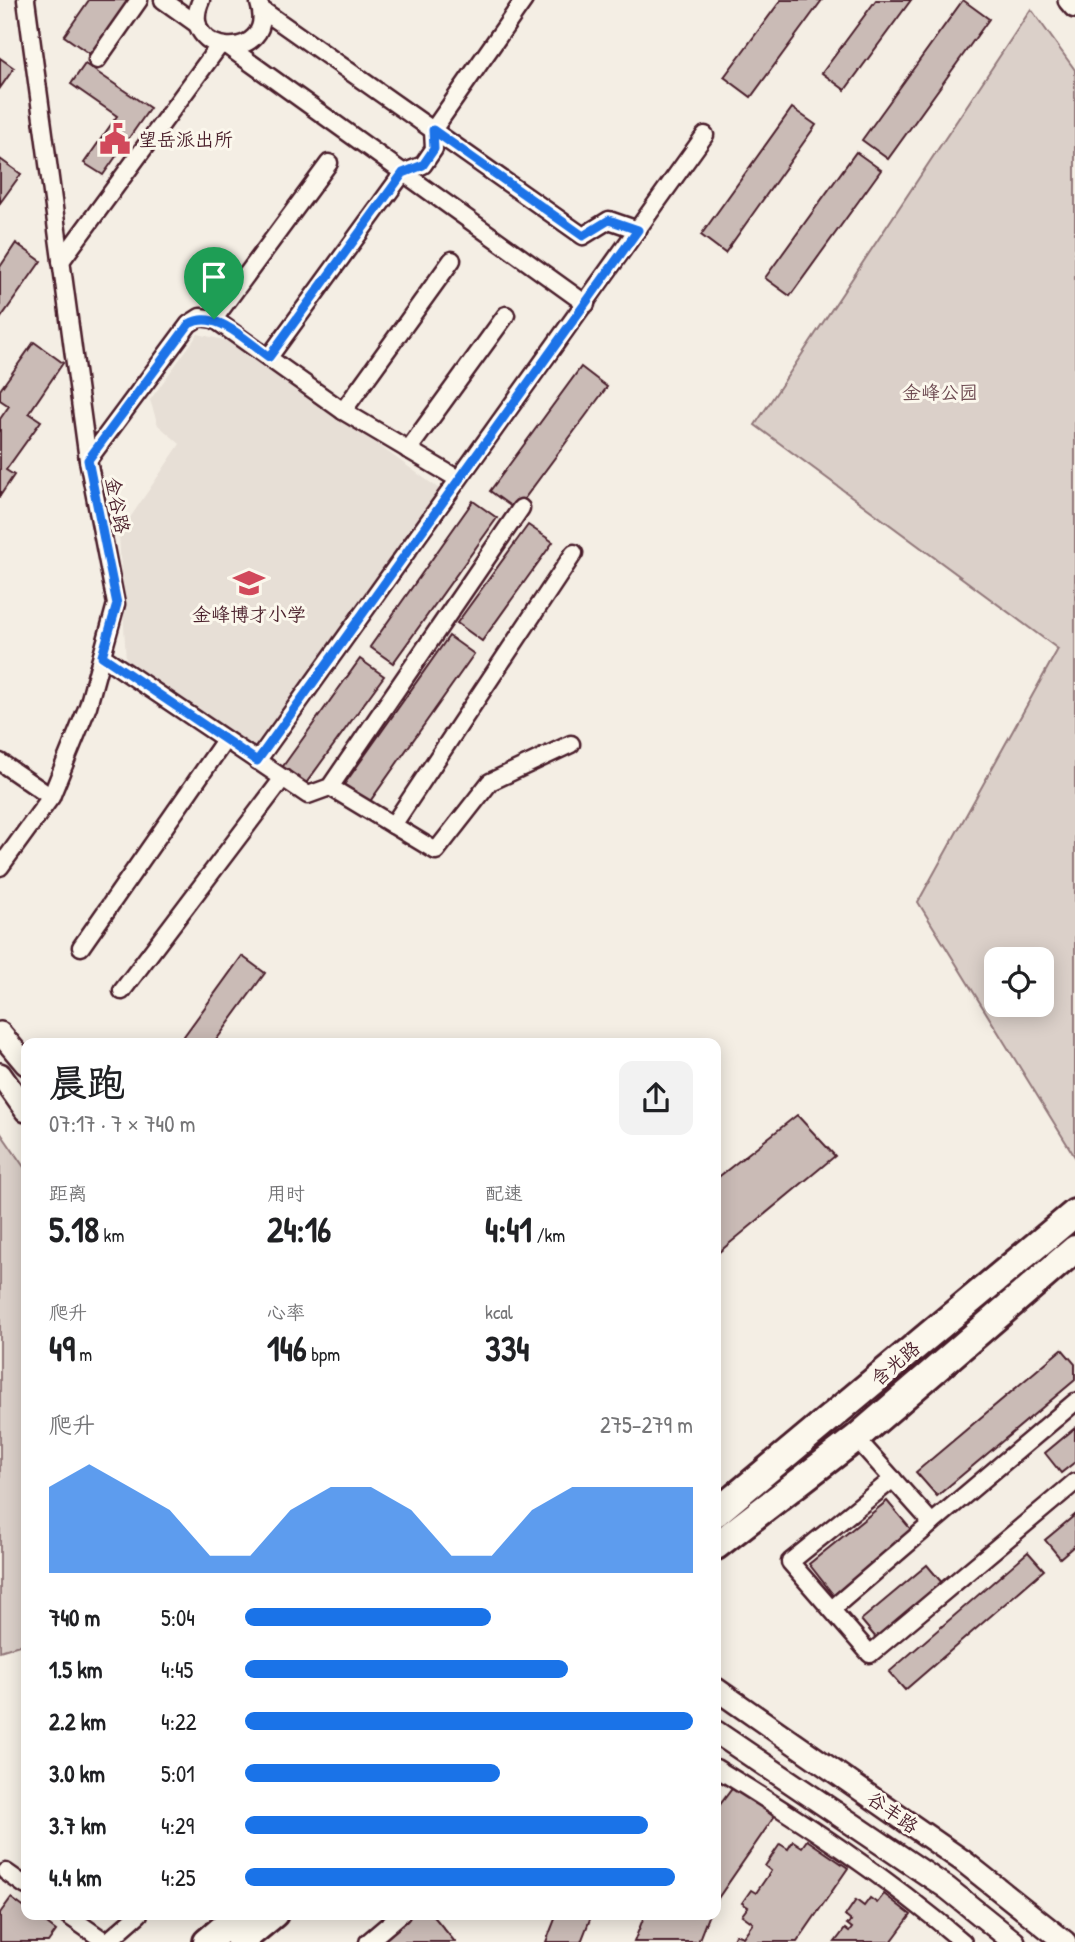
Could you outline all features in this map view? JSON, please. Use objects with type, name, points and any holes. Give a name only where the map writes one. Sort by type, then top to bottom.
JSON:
[{"type":"main road","name":"含光路","points":[[721,1509],[1075,1213]]},
{"type":"main road","name":"含光路","points":[[721,1542],[856,1438],[1075,1249]]},
{"type":"main road","points":[[206,1942],[233,1920]]},
{"type":"main road","points":[[240,1942],[267,1920]]},
{"type":"street","name":"金谷路","points":[[0,867],[51,797],[88,706],[117,604],[88,460],[26,0]]},
{"type":"street","points":[[97,60],[139,0]]},
{"type":"street","points":[[163,0],[198,25],[206,38],[225,47],[586,304]]},
{"type":"street","points":[[198,25],[197,11],[201,0]]},
{"type":"street","points":[[269,357],[403,173],[423,165],[434,149],[433,130],[524,0]]},
{"type":"street","points":[[1069,0],[1075,7]]},
{"type":"street","points":[[61,261],[225,47],[244,44],[255,35],[261,22],[259,4]]},
{"type":"street","points":[[259,4],[583,236],[609,220],[638,230]]},
{"type":"street","points":[[257,761],[705,135]]},
{"type":"street","points":[[214,319],[329,163]]},
{"type":"street","points":[[344,411],[452,260]]},
{"type":"street","points":[[408,450],[506,315]]},
{"type":"street","points":[[88,460],[189,324],[200,317],[214,319],[344,411],[458,479]]},
{"type":"street","points":[[102,656],[308,795],[330,787],[521,508]]},
{"type":"street","points":[[393,825],[574,552]]},
{"type":"street","points":[[81,947],[225,740]]},
{"type":"street","points":[[330,787],[436,851],[490,782],[571,744]]},
{"type":"street","points":[[0,762],[51,797]]},
{"type":"street","points":[[122,991],[282,778]]},
{"type":"street","points":[[0,1033],[21,1058]]},
{"type":"street","points":[[0,1074],[21,1104]]},
{"type":"street","points":[[833,1608],[1075,1402]]},
{"type":"street","points":[[856,1438],[932,1522]]},
{"type":"street","points":[[893,1479],[790,1562],[833,1608],[870,1654],[1075,1482]]},
{"type":"street","name":"谷丰路","points":[[721,1692],[963,1861],[1065,1942]]},
{"type":"street","name":"谷丰路","points":[[721,1735],[947,1888],[1014,1942]]},
{"type":"street","points":[[721,1771],[796,1817],[916,1902],[964,1942]]},
{"type":"street","points":[[6,1872],[21,1882]]},
{"type":"street","points":[[75,1920],[107,1942],[132,1920]]},
{"type":"street","points":[[368,1942],[394,1920]]},
{"type":"shaded area","name":"金峰博才小学","points":[[198,334],[237,343],[442,491],[256,750],[126,662],[119,534],[180,444],[158,425],[150,400]]},
{"type":"green space","name":"金峰公园","points":[[1031,9],[1075,70],[1075,1157],[989,1017],[1054,1017],[1054,947],[984,947],[984,1009],[918,902],[1058,649],[755,425]]},
{"type":"green space","points":[[0,1132],[21,1163],[21,1645],[0,1651]]},
{"type":"building","points":[[89,0],[131,0],[93,56],[64,36]]},
{"type":"building","points":[[781,0],[822,0],[751,97],[724,77]]},
{"type":"building","points":[[876,0],[911,0],[845,90],[822,73]]},
{"type":"building","points":[[963,0],[989,19],[888,159],[862,140]]},
{"type":"building","points":[[0,58],[14,68],[0,88]]},
{"type":"building","name":"望岳派出所","points":[[85,64],[150,108],[103,175],[84,163],[117,116],[71,84]]},
{"type":"building","points":[[792,108],[816,125],[725,253],[701,235]]},
{"type":"building","points":[[856,152],[881,170],[790,296],[765,278]]},
{"type":"building","points":[[0,159],[21,174],[0,203]]},
{"type":"building","points":[[16,243],[41,261],[0,319],[0,267]]},
{"type":"building","points":[[34,342],[63,363],[29,413],[41,421],[6,470],[14,475],[0,496],[0,419],[9,406],[0,400],[0,390]]},
{"type":"building","points":[[581,367],[607,387],[516,510],[490,491]]},
{"type":"building","points":[[473,501],[497,518],[393,663],[370,647]]},
{"type":"building","points":[[528,525],[553,542],[482,641],[457,623]]},
{"type":"building","points":[[449,636],[474,654],[366,807],[341,789]]},
{"type":"building","points":[[360,659],[384,676],[304,786],[281,769]]},
{"type":"building","points":[[242,956],[265,973],[218,1038],[183,1038]]},
{"type":"building","points":[[797,1115],[835,1156],[721,1251],[721,1175]]},
{"type":"building","points":[[1062,1349],[1075,1364],[1075,1380],[937,1496],[916,1472]]},
{"type":"building","points":[[1075,1428],[1075,1462],[1061,1473],[1045,1453]]},
{"type":"building","points":[[887,1501],[914,1533],[835,1597],[809,1564]]},
{"type":"building","points":[[1075,1515],[1075,1545],[1060,1558],[1045,1540]]},
{"type":"building","points":[[1028,1552],[1044,1570],[905,1690],[889,1672]]},
{"type":"building","points":[[927,1565],[943,1584],[877,1639],[861,1620]]},
{"type":"building","points":[[734,1786],[774,1817],[721,1894],[721,1803]]},
{"type":"building","points":[[807,1840],[848,1868],[797,1942],[732,1942],[735,1934],[743,1937],[753,1923],[742,1915],[748,1907],[742,1903],[751,1890],[756,1893],[771,1871],[765,1866],[780,1844],[788,1849],[793,1841],[802,1847]]},
{"type":"building","points":[[884,1894],[911,1915],[891,1942],[835,1942],[845,1929],[849,1932],[852,1928],[847,1924],[851,1921],[845,1916],[856,1900],[864,1906],[870,1898],[877,1903]]},
{"type":"building","points":[[11,1898],[21,1905],[21,1920],[42,1920],[56,1931],[48,1942],[0,1942],[0,1913]]},
{"type":"building","points":[[402,1920],[437,1920],[455,1942],[376,1942]]},
{"type":"building","points":[[555,1920],[590,1920],[581,1942],[546,1942]]},
{"type":"building","points":[[643,1920],[707,1920],[698,1942],[634,1942]]},
{"type":"place","name":"望岳派出所","points":[[115,139]]},
{"type":"place","name":"金峰博才小学","points":[[249,583]]},
{"type":"route","points":[[433,130],[583,236],[609,220],[638,230],[257,761],[102,656],[117,604],[88,460],[189,324],[200,317],[214,319],[269,357],[403,173],[423,165],[434,149],[433,130]]}]
